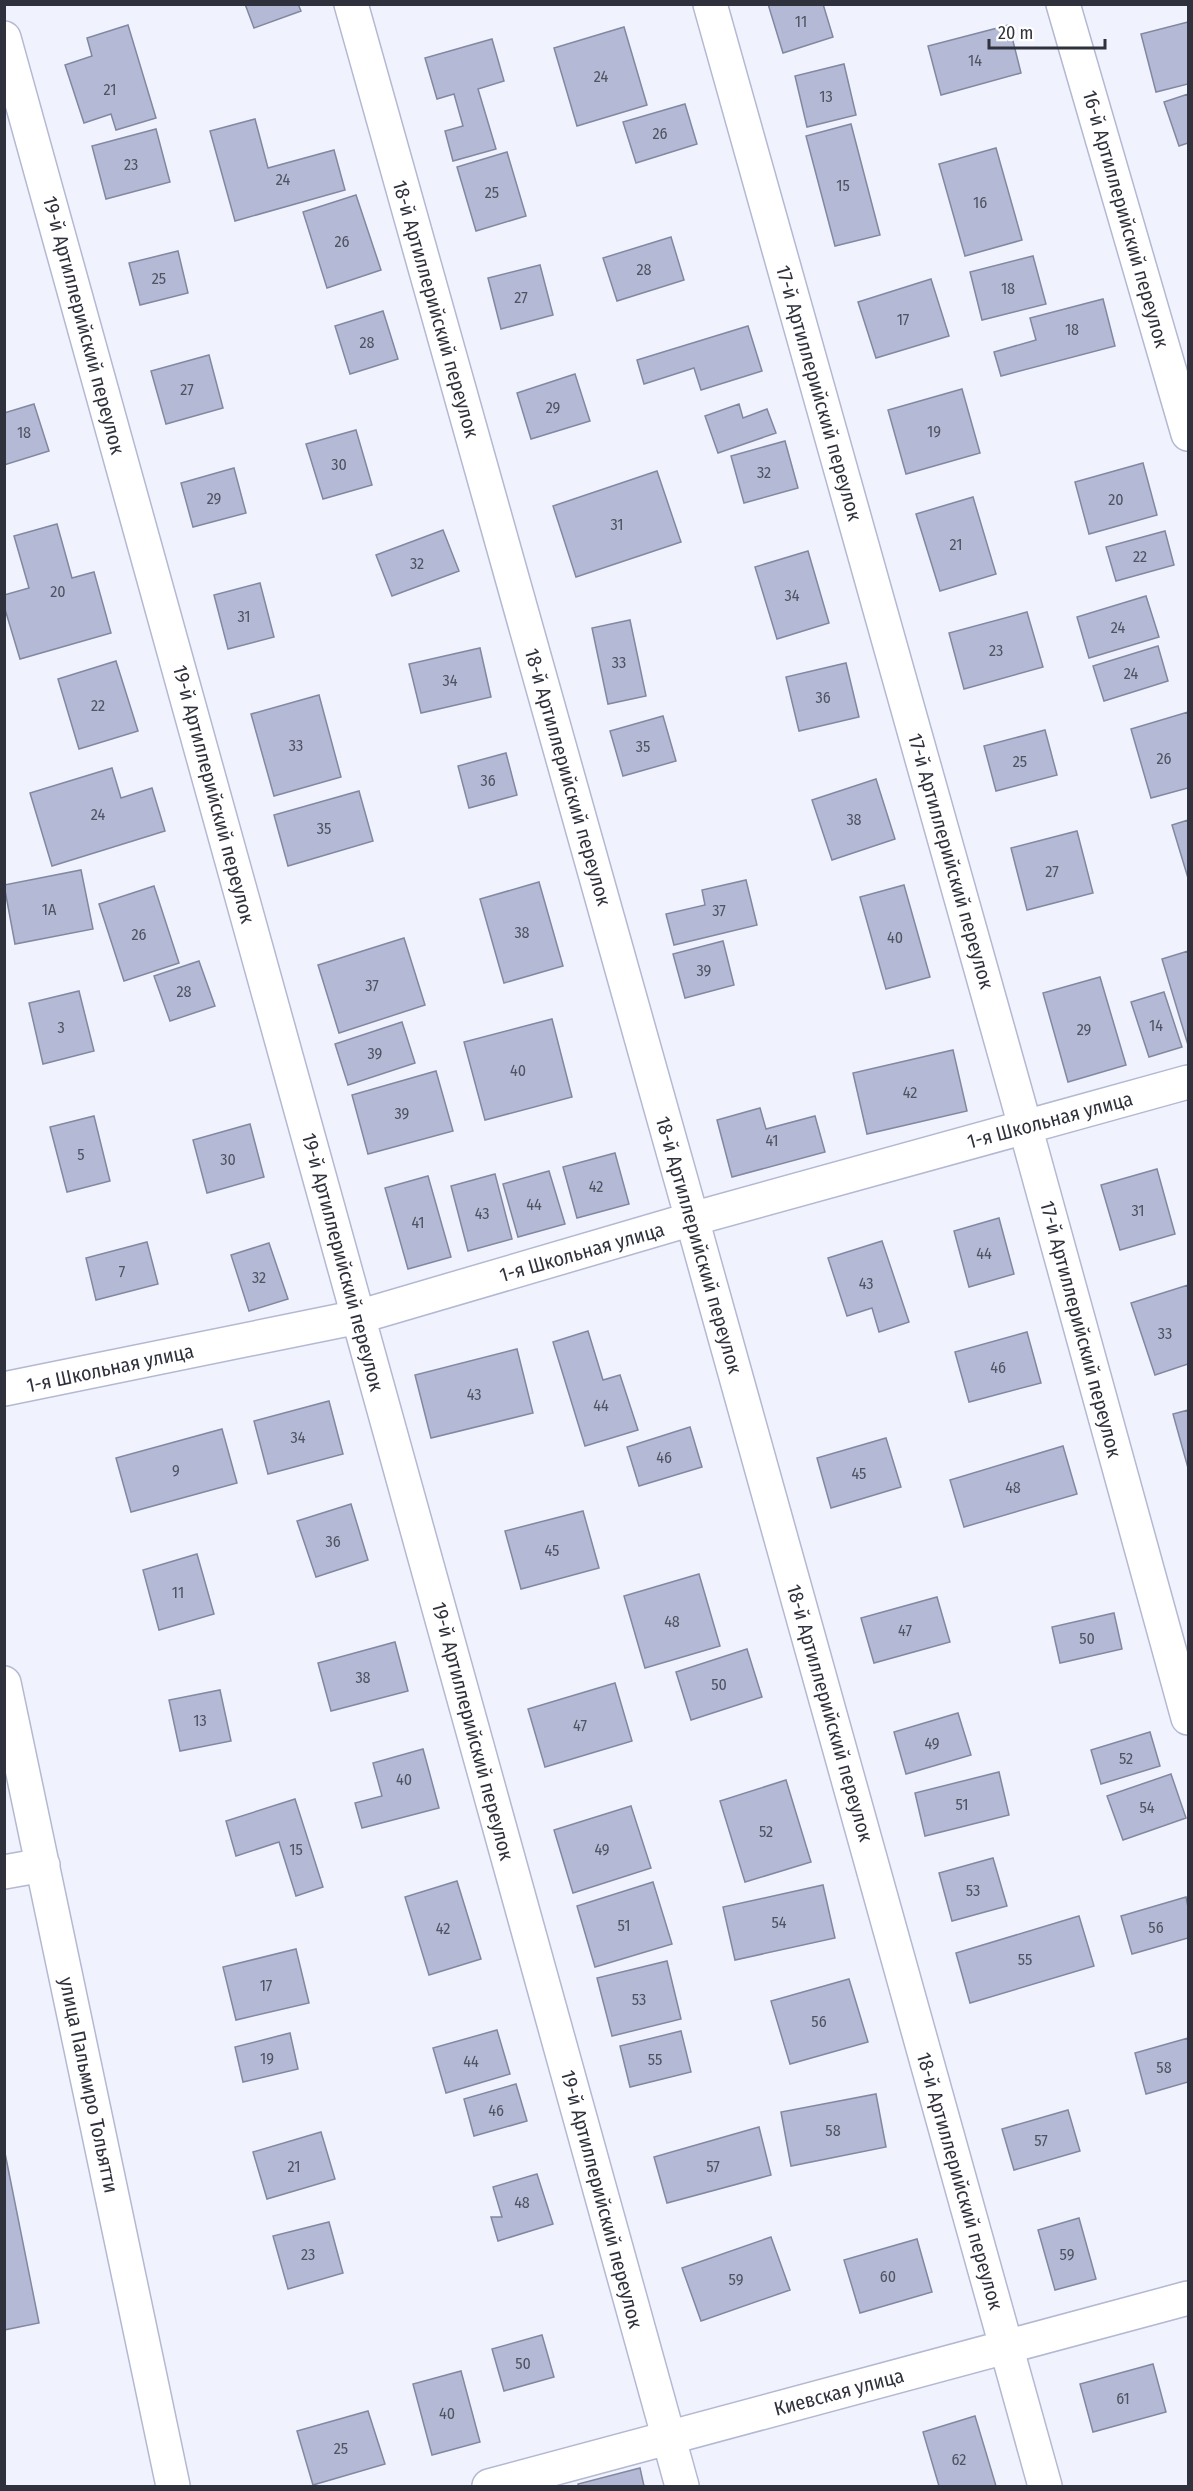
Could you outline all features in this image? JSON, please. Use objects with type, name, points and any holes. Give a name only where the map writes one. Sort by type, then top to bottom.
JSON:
[{"type":"street","name":"18-й Артиллерийский переулок","points":[[351,4],[1045,2487]]},
{"type":"street","name":"17-й Артиллерийский переулок","points":[[710,4],[1025,1126],[1188,1719]]},
{"type":"street","name":"16-й Артиллерийский переулок","points":[[1063,4],[1188,434]]},
{"type":"street","name":"19-й Артиллерийский переулок","points":[[4,38],[681,2487]]},
{"type":"street","name":"1-я Школьная улица","points":[[4,1389],[358,1317],[692,1219],[1188,1082]]},
{"type":"street","name":"улица Пальмиро Тольятти","points":[[4,1683],[174,2487]]},
{"type":"street","points":[[4,1872],[43,1865]]},
{"type":"street","name":"Киевская улица","points":[[489,2487],[1188,2298]]},
{"type":"building","points":[[245,4],[298,4],[301,11],[254,28]]},
{"type":"building","points":[[768,4],[823,4],[833,37],[783,53]]},
{"type":"building","points":[[1188,22],[1188,84],[1156,92],[1141,34]]},
{"type":"building","points":[[128,25],[156,118],[116,130],[111,114],[84,123],[65,65],[92,56],[87,38]]},
{"type":"building","points":[[1009,25],[1021,73],[941,95],[928,46]]},
{"type":"building","points":[[624,27],[647,105],[577,126],[554,48]]},
{"type":"building","points":[[492,39],[504,81],[478,89],[496,149],[453,161],[445,131],[463,126],[454,94],[437,99],[425,58]]},
{"type":"building","points":[[844,64],[856,115],[807,127],[795,76]]},
{"type":"building","points":[[1188,94],[1188,143],[1179,146],[1164,102]]},
{"type":"building","points":[[685,104],[697,144],[636,163],[623,122]]},
{"type":"building","points":[[255,119],[268,168],[334,150],[345,190],[235,221],[210,131]]},
{"type":"building","points":[[851,124],[880,235],[835,246],[806,136]]},
{"type":"building","points":[[156,129],[170,182],[106,199],[92,146]]},
{"type":"building","points":[[996,148],[1022,240],[965,256],[939,164]]},
{"type":"building","points":[[507,152],[526,216],[476,231],[457,167]]},
{"type":"building","points":[[356,195],[381,270],[327,288],[303,212]]},
{"type":"building","points":[[671,237],[684,280],[617,301],[603,258]]},
{"type":"building","points":[[178,251],[188,293],[140,305],[129,263]]},
{"type":"building","points":[[1033,256],[1046,304],[982,320],[970,272]]},
{"type":"building","points":[[540,265],[553,315],[501,329],[488,278]]},
{"type":"building","points":[[931,279],[949,336],[876,358],[858,302]]},
{"type":"building","points":[[1103,299],[1115,346],[1001,376],[994,352],[1036,340],[1030,318]]},
{"type":"building","points":[[383,311],[398,359],[350,374],[335,326]]},
{"type":"building","points":[[748,326],[762,371],[701,390],[694,368],[644,384],[637,360]]},
{"type":"building","points":[[209,355],[223,408],[166,424],[151,371]]},
{"type":"building","points":[[575,374],[590,421],[531,439],[517,393]]},
{"type":"building","points":[[962,389],[980,453],[906,474],[888,410]]},
{"type":"building","points":[[34,404],[49,451],[4,465],[4,413]]},
{"type":"building","points":[[739,404],[743,418],[767,409],[776,433],[718,453],[705,416]]},
{"type":"building","points":[[356,430],[372,485],[323,499],[306,444]]},
{"type":"building","points":[[785,441],[798,488],[744,503],[731,456]]},
{"type":"building","points":[[1143,463],[1157,515],[1089,534],[1075,482]]},
{"type":"building","points":[[234,468],[246,513],[193,527],[181,483]]},
{"type":"building","points":[[657,471],[681,542],[576,577],[553,506]]},
{"type":"building","points":[[973,497],[996,574],[940,591],[916,514]]},
{"type":"building","points":[[57,524],[72,578],[94,572],[111,633],[20,659],[4,606],[4,595],[29,588],[14,536]]},
{"type":"building","points":[[443,530],[459,571],[392,596],[376,555]]},
{"type":"building","points":[[1165,531],[1174,565],[1116,581],[1106,547]]},
{"type":"building","points":[[808,551],[829,623],[777,639],[755,567]]},
{"type":"building","points":[[260,583],[274,637],[228,649],[214,595]]},
{"type":"building","points":[[1146,596],[1159,637],[1089,658],[1077,617]]},
{"type":"building","points":[[1027,612],[1043,667],[964,689],[949,633]]},
{"type":"building","points":[[630,620],[646,696],[608,704],[592,628]]},
{"type":"building","points":[[1158,646],[1168,681],[1104,701],[1093,666]]},
{"type":"building","points":[[480,648],[491,697],[421,713],[409,664]]},
{"type":"building","points":[[116,661],[138,731],[79,749],[58,679]]},
{"type":"building","points":[[846,663],[859,717],[799,731],[786,677]]},
{"type":"building","points":[[319,695],[341,777],[274,796],[251,714]]},
{"type":"building","points":[[1188,712],[1188,788],[1151,798],[1131,729]]},
{"type":"building","points":[[663,716],[676,761],[623,776],[610,731]]},
{"type":"building","points":[[1045,730],[1057,775],[996,791],[984,746]]},
{"type":"building","points":[[506,753],[517,795],[469,808],[458,766]]},
{"type":"building","points":[[112,768],[121,798],[152,788],[165,831],[52,866],[30,793]]},
{"type":"building","points":[[876,779],[895,839],[832,860],[812,800]]},
{"type":"building","points":[[359,791],[373,841],[288,866],[274,815]]},
{"type":"building","points":[[1188,820],[1188,878],[1172,825]]},
{"type":"building","points":[[1077,831],[1093,893],[1027,910],[1011,848]]},
{"type":"building","points":[[81,870],[93,929],[15,944],[4,885]]},
{"type":"building","points":[[746,880],[757,925],[674,945],[666,914],[705,905],[702,890]]},
{"type":"building","points":[[539,882],[563,966],[504,983],[480,899]]},
{"type":"building","points":[[904,885],[930,977],[886,989],[860,897]]},
{"type":"building","points":[[154,886],[179,963],[124,981],[99,904]]},
{"type":"building","points":[[404,938],[425,1005],[339,1033],[318,965]]},
{"type":"building","points":[[723,941],[734,985],[685,998],[673,954]]},
{"type":"building","points":[[1188,951],[1188,1045],[1162,959]]},
{"type":"building","points":[[199,961],[215,1006],[170,1021],[154,976]]},
{"type":"building","points":[[1100,977],[1126,1065],[1068,1082],[1043,993]]},
{"type":"building","points":[[79,991],[94,1051],[43,1064],[29,1003]]},
{"type":"building","points":[[1164,992],[1182,1047],[1149,1057],[1131,1002]]},
{"type":"building","points":[[552,1019],[572,1097],[485,1120],[464,1042]]},
{"type":"building","points":[[402,1022],[415,1063],[348,1085],[335,1044]]},
{"type":"building","points":[[953,1050],[967,1111],[867,1134],[853,1073]]},
{"type":"building","points":[[436,1071],[453,1131],[368,1154],[352,1095]]},
{"type":"building","points":[[760,1108],[766,1129],[815,1116],[825,1152],[732,1177],[717,1120]]},
{"type":"building","points":[[94,1116],[110,1181],[67,1192],[50,1127]]},
{"type":"building","points":[[250,1124],[264,1177],[207,1193],[193,1140]]},
{"type":"building","points":[[615,1153],[629,1204],[577,1218],[563,1167]]},
{"type":"building","points":[[1157,1169],[1175,1234],[1120,1250],[1101,1185]]},
{"type":"building","points":[[549,1171],[565,1224],[518,1237],[503,1184]]},
{"type":"building","points":[[495,1174],[512,1239],[468,1251],[451,1186]]},
{"type":"building","points":[[428,1176],[451,1257],[408,1269],[385,1188]]},
{"type":"building","points":[[999,1218],[1014,1274],[969,1287],[954,1231]]},
{"type":"building","points":[[882,1241],[909,1322],[879,1332],[872,1308],[847,1316],[828,1258]]},
{"type":"building","points":[[147,1242],[158,1284],[96,1300],[86,1258]]},
{"type":"building","points":[[269,1243],[288,1299],[249,1311],[231,1255]]},
{"type":"building","points":[[1188,1285],[1188,1364],[1155,1375],[1131,1303]]},
{"type":"building","points":[[588,1331],[603,1380],[620,1375],[638,1430],[585,1446],[553,1342]]},
{"type":"building","points":[[1027,1332],[1041,1383],[969,1402],[955,1352]]},
{"type":"building","points":[[517,1349],[533,1413],[431,1438],[415,1375]]},
{"type":"building","points":[[329,1401],[343,1454],[268,1474],[254,1421]]},
{"type":"building","points":[[1188,1410],[1188,1468],[1173,1414]]},
{"type":"building","points":[[690,1427],[702,1467],[639,1486],[627,1447]]},
{"type":"building","points":[[222,1429],[237,1483],[131,1512],[116,1458]]},
{"type":"building","points":[[886,1438],[901,1487],[831,1508],[817,1458]]},
{"type":"building","points":[[1063,1446],[1077,1494],[964,1527],[950,1480]]},
{"type":"building","points":[[351,1504],[368,1560],[316,1577],[297,1521]]},
{"type":"building","points":[[583,1511],[599,1568],[521,1589],[505,1531]]},
{"type":"building","points":[[197,1554],[214,1614],[159,1630],[143,1570]]},
{"type":"building","points":[[699,1574],[720,1646],[645,1668],[624,1596]]},
{"type":"building","points":[[937,1597],[950,1642],[874,1663],[861,1618]]},
{"type":"building","points":[[1114,1613],[1122,1649],[1060,1663],[1052,1627]]},
{"type":"building","points":[[395,1642],[408,1691],[331,1711],[318,1663]]},
{"type":"building","points":[[747,1649],[762,1697],[691,1720],[676,1672]]},
{"type":"building","points":[[615,1683],[632,1741],[545,1767],[528,1709]]},
{"type":"building","points":[[220,1690],[231,1741],[180,1751],[169,1700]]},
{"type":"building","points":[[958,1713],[971,1755],[906,1774],[894,1732]]},
{"type":"building","points":[[1150,1732],[1160,1766],[1101,1784],[1091,1750]]},
{"type":"building","points":[[423,1749],[439,1808],[362,1828],[355,1803],[382,1796],[373,1763]]},
{"type":"building","points":[[999,1772],[1009,1815],[925,1836],[915,1793]]},
{"type":"building","points":[[1171,1774],[1186,1818],[1123,1840],[1107,1796]]},
{"type":"building","points":[[786,1780],[811,1862],[745,1882],[720,1801]]},
{"type":"building","points":[[295,1799],[323,1887],[296,1896],[279,1842],[236,1856],[226,1821]]},
{"type":"building","points":[[631,1806],[651,1868],[573,1893],[554,1830]]},
{"type":"building","points":[[993,1858],[1007,1906],[952,1921],[939,1873]]},
{"type":"building","points":[[457,1881],[481,1959],[429,1975],[405,1897]]},
{"type":"building","points":[[653,1882],[672,1944],[595,1967],[577,1906]]},
{"type":"building","points":[[823,1885],[835,1938],[735,1960],[723,1907]]},
{"type":"building","points":[[1186,1897],[1188,1938],[1132,1954],[1121,1916]]},
{"type":"building","points":[[1079,1916],[1094,1966],[970,2003],[956,1953]]},
{"type":"building","points":[[296,1949],[309,2003],[236,2020],[223,1967]]},
{"type":"building","points":[[667,1961],[681,2019],[612,2036],[597,1978]]},
{"type":"building","points":[[849,1979],[868,2042],[790,2064],[771,2001]]},
{"type":"building","points":[[497,2030],[510,2074],[446,2093],[433,2048]]},
{"type":"building","points":[[681,2031],[691,2072],[630,2087],[620,2046]]},
{"type":"building","points":[[290,2033],[298,2069],[243,2082],[235,2047]]},
{"type":"building","points":[[1188,2038],[1188,2082],[1146,2094],[1135,2053]]},
{"type":"building","points":[[516,2084],[527,2121],[474,2136],[464,2099]]},
{"type":"building","points":[[876,2094],[886,2147],[791,2166],[781,2112]]},
{"type":"building","points":[[1068,2110],[1080,2151],[1014,2170],[1002,2129]]},
{"type":"building","points":[[759,2127],[771,2175],[667,2203],[654,2157]]},
{"type":"building","points":[[321,2132],[335,2179],[267,2199],[253,2152]]},
{"type":"building","points":[[4,2148],[39,2323],[4,2330]]},
{"type":"building","points":[[537,2174],[553,2224],[498,2241],[491,2217],[502,2217],[493,2187]]},
{"type":"building","points":[[1079,2218],[1096,2279],[1055,2290],[1038,2230]]},
{"type":"building","points":[[329,2222],[343,2273],[288,2289],[273,2236]]},
{"type":"building","points":[[771,2237],[790,2290],[701,2321],[682,2268]]},
{"type":"building","points":[[917,2239],[932,2292],[860,2313],[844,2260]]},
{"type":"building","points":[[542,2335],[554,2377],[504,2391],[492,2349]]},
{"type":"building","points":[[1153,2364],[1166,2412],[1093,2432],[1080,2384]]},
{"type":"building","points":[[461,2371],[480,2442],[432,2455],[413,2384]]},
{"type":"building","points":[[368,2411],[385,2464],[313,2485],[297,2431]]},
{"type":"building","points":[[975,2416],[996,2486],[939,2486],[923,2432]]},
{"type":"building","points":[[640,2468],[644,2486],[578,2486],[578,2484]]}]
